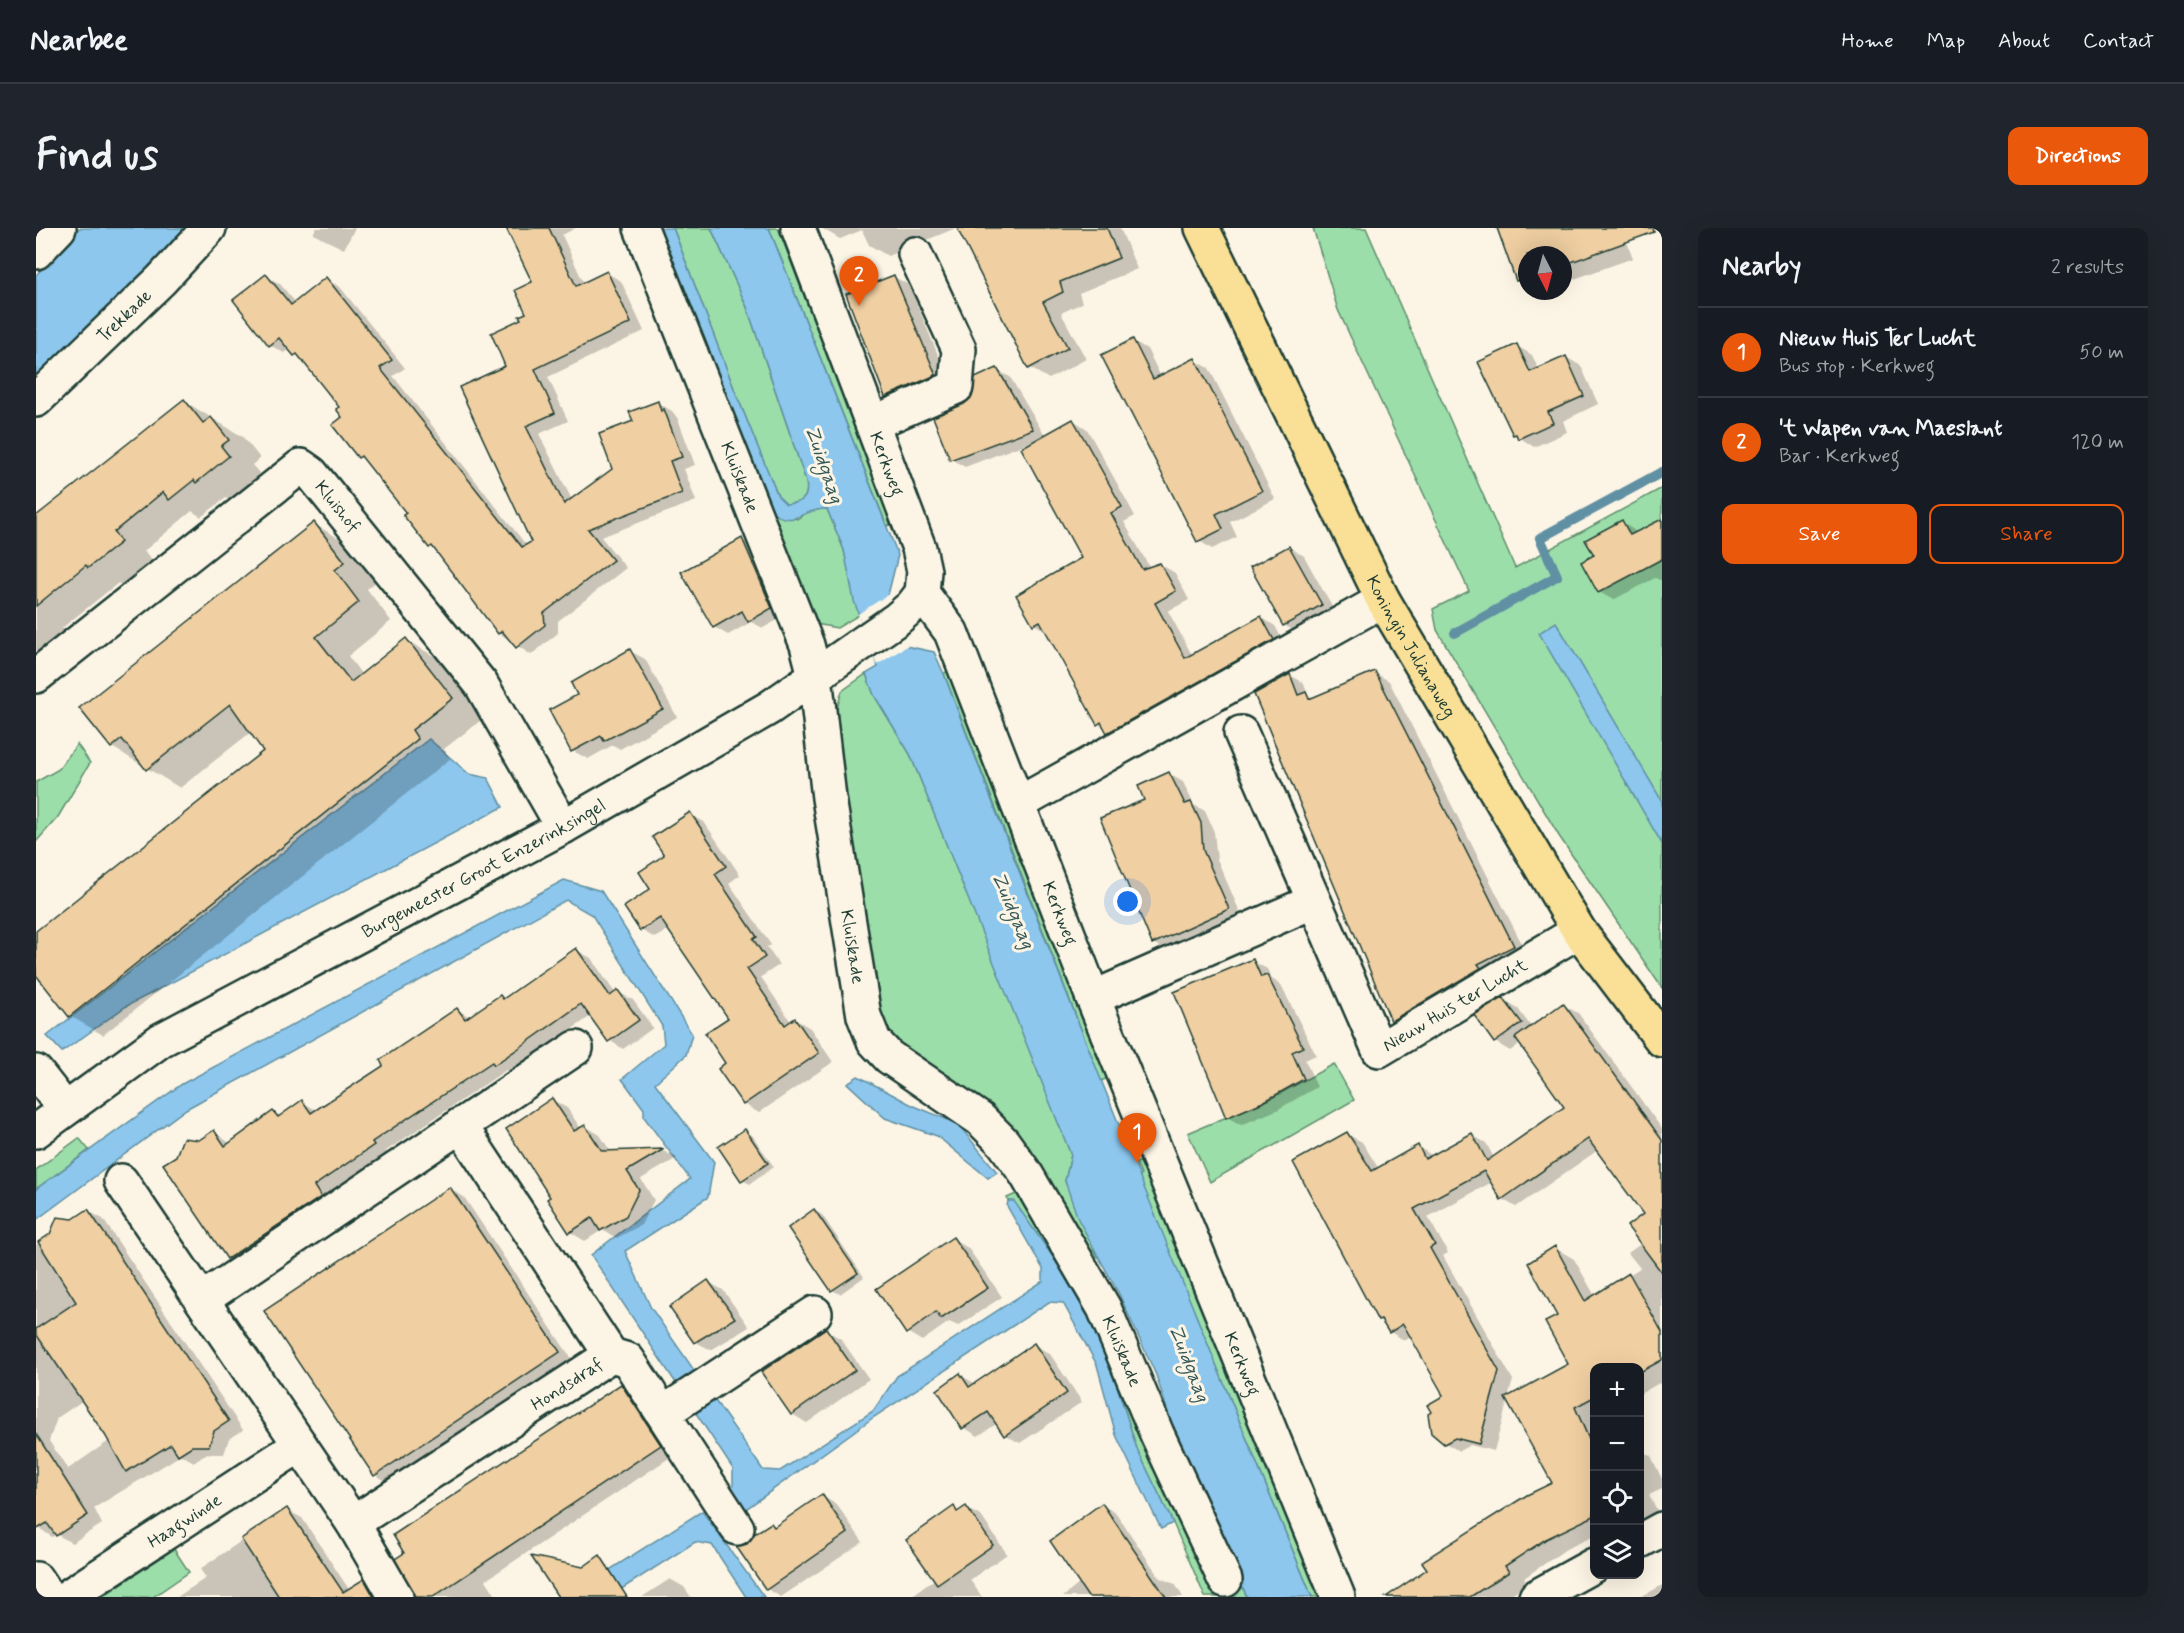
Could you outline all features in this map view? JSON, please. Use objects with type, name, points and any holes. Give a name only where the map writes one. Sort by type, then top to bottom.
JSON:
[{"type":"main road","name":"Koningin Julianaweg","points":[[1202,228],[1383,600],[1579,932],[1662,1040]]},
{"type":"street","points":[[36,252],[59,228]]},
{"type":"street","name":"Trekkade","points":[[36,400],[161,280],[209,228]]},
{"type":"street","name":"Kluiskade","points":[[641,228],[807,645],[815,676],[829,798],[864,1016],[874,1041],[906,1070],[980,1119],[1004,1142],[1026,1174],[1104,1308],[1157,1434],[1224,1580]]},
{"type":"street","name":"Kerkweg","points":[[798,228],[919,548],[924,571],[922,593],[951,632],[1093,998],[1338,1597]]},
{"type":"street","points":[[873,423],[956,387],[959,349],[915,254]]},
{"type":"street","name":"Kluishof","points":[[36,676],[301,466],[311,473],[481,684],[563,827]]},
{"type":"street","name":"Burgemeester Groot Enzerinksingel","points":[[36,1131],[161,1040],[563,827],[769,708],[897,619],[912,606],[922,593]]},
{"type":"street","points":[[1018,804],[1383,600]]},
{"type":"street","name":"Nieuw Huis ter Lucht","points":[[1241,733],[1312,902],[1379,1050],[1579,932]]},
{"type":"street","points":[[1093,998],[1312,902]]},
{"type":"street","points":[[203,1299],[576,1048]]},
{"type":"street","points":[[36,1072],[65,1109]]},
{"type":"street","name":"Hondsdraf","points":[[352,1523],[611,1354],[460,1125]]},
{"type":"street","points":[[121,1181],[203,1299],[352,1523],[396,1597]]},
{"type":"street","points":[[684,1399],[816,1313]]},
{"type":"street","points":[[611,1354],[628,1360],[684,1399],[730,1516]]},
{"type":"street","name":"Haagwinde","points":[[68,1597],[300,1445]]},
{"type":"street","points":[[1644,1539],[1662,1529]]},
{"type":"street","points":[[1536,1597],[1590,1567]]},
{"type":"street","points":[[36,1579],[48,1597]]},
{"type":"green space","points":[[673,228],[711,228],[747,307],[806,481],[807,492],[801,501],[786,504],[778,497]]},
{"type":"green space","points":[[769,228],[778,228],[892,524],[887,526]]},
{"type":"green space","points":[[1313,228],[1366,228],[1515,568],[1662,488],[1662,988],[1559,836],[1437,630],[1433,609],[1469,591],[1338,310]]},
{"type":"green space","points":[[765,507],[797,519],[812,509],[827,509],[844,550],[859,615],[837,628],[816,624]]},
{"type":"green space","points":[[949,663],[1108,1078],[1101,1081],[944,674],[947,671],[944,664]]},
{"type":"green space","points":[[866,674],[874,695],[910,754],[1036,1065],[1071,1155],[1065,1181],[1097,1257],[1086,1260],[877,1021],[832,725],[842,691]]},
{"type":"green space","points":[[77,744],[90,763],[58,817],[36,842],[36,782],[59,769]]},
{"type":"green space","points":[[1334,1064],[1354,1100],[1210,1182],[1188,1133],[1268,1100]]},
{"type":"green space","points":[[79,1138],[89,1150],[36,1189],[36,1170]]},
{"type":"green space","points":[[1142,1161],[1321,1597],[1312,1597],[1139,1178],[1141,1175],[1136,1163]]},
{"type":"green space","points":[[1023,1191],[1227,1551],[1247,1597],[1205,1597],[1173,1523],[1137,1449],[1106,1351],[1069,1280],[1014,1202],[1008,1201],[1007,1198]]},
{"type":"green space","points":[[174,1549],[189,1572],[153,1597],[102,1597]]},
{"type":"water","points":[[79,228],[190,228],[36,382],[36,275]]},
{"type":"water","name":"Zuidgaag","points":[[658,228],[673,228],[735,391],[778,496],[786,504],[801,501],[804,498],[807,492],[806,481],[747,307],[711,228],[769,228],[898,555],[887,599],[906,646],[934,652],[944,674],[1124,1137],[1312,1597],[1247,1597],[1175,1434],[1156,1375],[1119,1294],[1078,1219],[1065,1181],[1071,1155],[910,754],[874,695],[866,674],[878,667],[854,601],[844,550],[827,509],[809,512],[790,519],[783,518],[765,507]]},
{"type":"water","points":[[1556,622],[1662,801],[1662,844],[1539,633]]},
{"type":"water","points":[[429,739],[469,774],[488,778],[503,807],[125,1007],[62,1052],[47,1036]]},
{"type":"water","points":[[564,880],[601,891],[692,1034],[686,1055],[655,1083],[714,1162],[708,1197],[625,1251],[651,1308],[763,1470],[780,1471],[873,1411],[897,1376],[1043,1281],[1043,1269],[1007,1206],[1008,1201],[1014,1201],[1069,1280],[1106,1351],[1137,1449],[1173,1523],[1161,1529],[1116,1435],[1097,1365],[1063,1303],[1049,1302],[874,1417],[739,1514],[728,1497],[733,1484],[733,1469],[591,1255],[690,1179],[644,1117],[644,1109],[622,1079],[664,1044],[662,1026],[592,915],[566,900],[186,1109],[36,1220],[36,1189],[182,1084]]},
{"type":"water","points":[[858,1076],[912,1105],[958,1124],[997,1172],[988,1178],[937,1136],[885,1118],[847,1083]]},
{"type":"water","points":[[702,1511],[764,1597],[746,1597],[712,1545],[695,1542],[609,1597],[567,1597]]},
{"type":"pier","points":[[889,594],[907,646],[877,665],[858,614]]},
{"type":"building","points":[[506,228],[549,228],[576,286],[607,271],[631,323],[535,369],[555,413],[526,426],[564,504],[612,469],[599,434],[633,421],[629,412],[658,401],[661,411],[664,409],[682,457],[670,461],[682,493],[588,529],[613,560],[544,613],[545,625],[516,648],[502,631],[498,634],[432,546],[429,548],[403,515],[406,513],[361,456],[358,458],[332,425],[342,417],[336,409],[339,407],[297,354],[294,356],[279,338],[269,346],[233,300],[266,274],[291,305],[326,277],[392,360],[380,368],[522,547],[531,542],[459,387],[505,366],[491,333],[521,319],[519,316],[526,313],[515,290],[532,282]]},
{"type":"building","points":[[957,228],[1107,228],[1119,258],[1060,282],[1063,292],[1043,302],[1068,348],[1028,369]]},
{"type":"building","points":[[1497,228],[1653,228],[1654,232],[1572,262],[1572,246],[1518,246],[1518,280],[1516,281]]},
{"type":"building","points":[[894,275],[936,375],[885,397],[846,294]]},
{"type":"building","points":[[1133,339],[1153,379],[1195,358],[1262,491],[1216,514],[1223,529],[1197,542],[1101,355]]},
{"type":"building","points":[[1517,344],[1530,372],[1566,356],[1584,396],[1548,412],[1553,423],[1518,439],[1516,434],[1513,435],[1478,362]]},
{"type":"building","points":[[997,368],[1033,429],[950,460],[933,417],[964,404],[972,397],[975,378]]},
{"type":"building","points":[[184,399],[203,423],[211,417],[229,440],[221,446],[229,456],[196,483],[194,480],[169,500],[163,492],[114,532],[121,542],[88,568],[86,565],[36,606],[36,516]]},
{"type":"building","points":[[1073,419],[1122,507],[1111,513],[1142,569],[1160,563],[1176,591],[1155,603],[1185,658],[1261,616],[1274,640],[1107,733],[1101,722],[1097,725],[1040,621],[1033,625],[1016,595],[1081,558],[1021,448]]},
{"type":"building","points":[[1662,519],[1662,559],[1598,593],[1581,562],[1594,555],[1585,540],[1622,520],[1630,535]]},
{"type":"building","points":[[314,522],[345,562],[335,570],[359,602],[316,637],[351,682],[406,638],[453,698],[412,730],[418,739],[69,1017],[36,975],[36,931],[263,751],[230,704],[146,770],[122,739],[111,748],[79,708]]},
{"type":"building","points":[[742,538],[772,608],[748,622],[742,611],[713,628],[681,572]]},
{"type":"building","points":[[1289,546],[1322,605],[1283,626],[1250,567]]},
{"type":"building","points":[[630,649],[663,709],[604,741],[601,736],[571,752],[549,710],[577,695],[571,683]]},
{"type":"building","points":[[1375,671],[1514,946],[1478,964],[1481,968],[1391,1021],[1254,694],[1290,674],[1298,695],[1306,692],[1309,699]]},
{"type":"building","points":[[1169,772],[1185,804],[1191,802],[1201,823],[1203,850],[1229,909],[1152,944],[1100,818],[1144,800],[1138,786]]},
{"type":"building","points":[[690,812],[726,866],[715,874],[757,937],[753,939],[765,957],[747,969],[785,1025],[795,1018],[819,1053],[743,1105],[718,1069],[725,1063],[705,1033],[728,1018],[660,918],[640,931],[624,907],[650,889],[639,872],[664,855],[652,837]]},
{"type":"building","points":[[576,948],[610,996],[618,990],[639,1020],[608,1042],[581,1004],[494,1065],[492,1062],[372,1142],[374,1145],[314,1186],[321,1197],[227,1259],[163,1164],[176,1156],[183,1138],[199,1140],[214,1130],[225,1146],[273,1111],[278,1117],[302,1100],[311,1113],[383,1066],[380,1060],[457,1008],[465,1019],[500,995],[503,999]]},
{"type":"building","points":[[1253,959],[1261,977],[1267,975],[1303,1047],[1292,1052],[1304,1079],[1263,1102],[1226,1118],[1174,992]]},
{"type":"building","points":[[1503,998],[1522,1023],[1494,1043],[1474,1015]]},
{"type":"building","points":[[1563,1003],[1662,1140],[1662,1273],[1627,1226],[1643,1214],[1588,1139],[1501,1200],[1484,1171],[1414,1209],[1435,1245],[1430,1248],[1499,1371],[1479,1444],[1455,1438],[1444,1444],[1431,1433],[1428,1414],[1431,1412],[1427,1405],[1443,1396],[1441,1391],[1403,1324],[1389,1333],[1381,1320],[1378,1321],[1293,1162],[1347,1132],[1372,1171],[1418,1145],[1425,1159],[1472,1133],[1487,1161],[1564,1107],[1515,1038]]},
{"type":"building","points":[[552,1098],[574,1131],[585,1125],[602,1151],[664,1149],[627,1171],[639,1190],[626,1216],[600,1231],[592,1218],[569,1233],[547,1199],[550,1197],[506,1129]]},
{"type":"building","points":[[745,1129],[768,1163],[741,1181],[718,1147]]},
{"type":"building","points":[[450,1187],[560,1352],[374,1476],[264,1311]]},
{"type":"building","points":[[88,1209],[229,1421],[214,1431],[209,1446],[192,1446],[178,1455],[171,1444],[126,1472],[105,1435],[36,1334],[36,1329],[76,1302],[38,1242],[50,1234],[57,1217],[73,1219]]},
{"type":"building","points":[[814,1209],[858,1273],[831,1291],[788,1228]]},
{"type":"building","points":[[953,1237],[988,1288],[941,1319],[936,1312],[906,1334],[876,1289]]},
{"type":"building","points":[[1555,1246],[1585,1301],[1629,1273],[1662,1332],[1662,1360],[1644,1370],[1644,1363],[1590,1363],[1590,1399],[1575,1407],[1590,1442],[1590,1518],[1546,1539],[1505,1566],[1509,1572],[1470,1597],[1386,1597],[1427,1569],[1422,1562],[1424,1560],[1527,1495],[1552,1483],[1505,1398],[1568,1364],[1545,1322],[1557,1316],[1528,1263]]},
{"type":"building","points":[[708,1280],[735,1318],[694,1343],[669,1307]]},
{"type":"building","points":[[826,1328],[855,1370],[791,1415],[761,1372]]},
{"type":"building","points":[[1034,1343],[1067,1393],[1004,1436],[988,1412],[962,1429],[937,1390],[960,1373],[969,1387]]},
{"type":"building","points":[[621,1384],[661,1445],[433,1597],[415,1597],[395,1559],[404,1553],[393,1535]]},
{"type":"building","points":[[36,1434],[88,1515],[56,1536],[47,1523],[36,1530]]},
{"type":"building","points":[[822,1494],[848,1533],[766,1590],[736,1546],[747,1544],[754,1534],[771,1523],[774,1527]]},
{"type":"building","points":[[1102,1503],[1166,1597],[1088,1597],[1050,1541]]},
{"type":"building","points":[[954,1506],[957,1512],[966,1506],[993,1545],[937,1584],[906,1540]]},
{"type":"building","points":[[287,1508],[343,1592],[364,1579],[374,1597],[279,1597],[241,1539]]},
{"type":"building","points":[[600,1555],[627,1597],[558,1597],[531,1556],[583,1567]]},
{"type":"waterway","points":[[1455,633],[1557,576],[1540,538],[1662,472]]},
{"type":"place","name":"'t Wapen van Maeslant","points":[[859,306]]},
{"type":"place","name":"Nieuw Huis Ter Lucht","points":[[1137,1163]]}]
